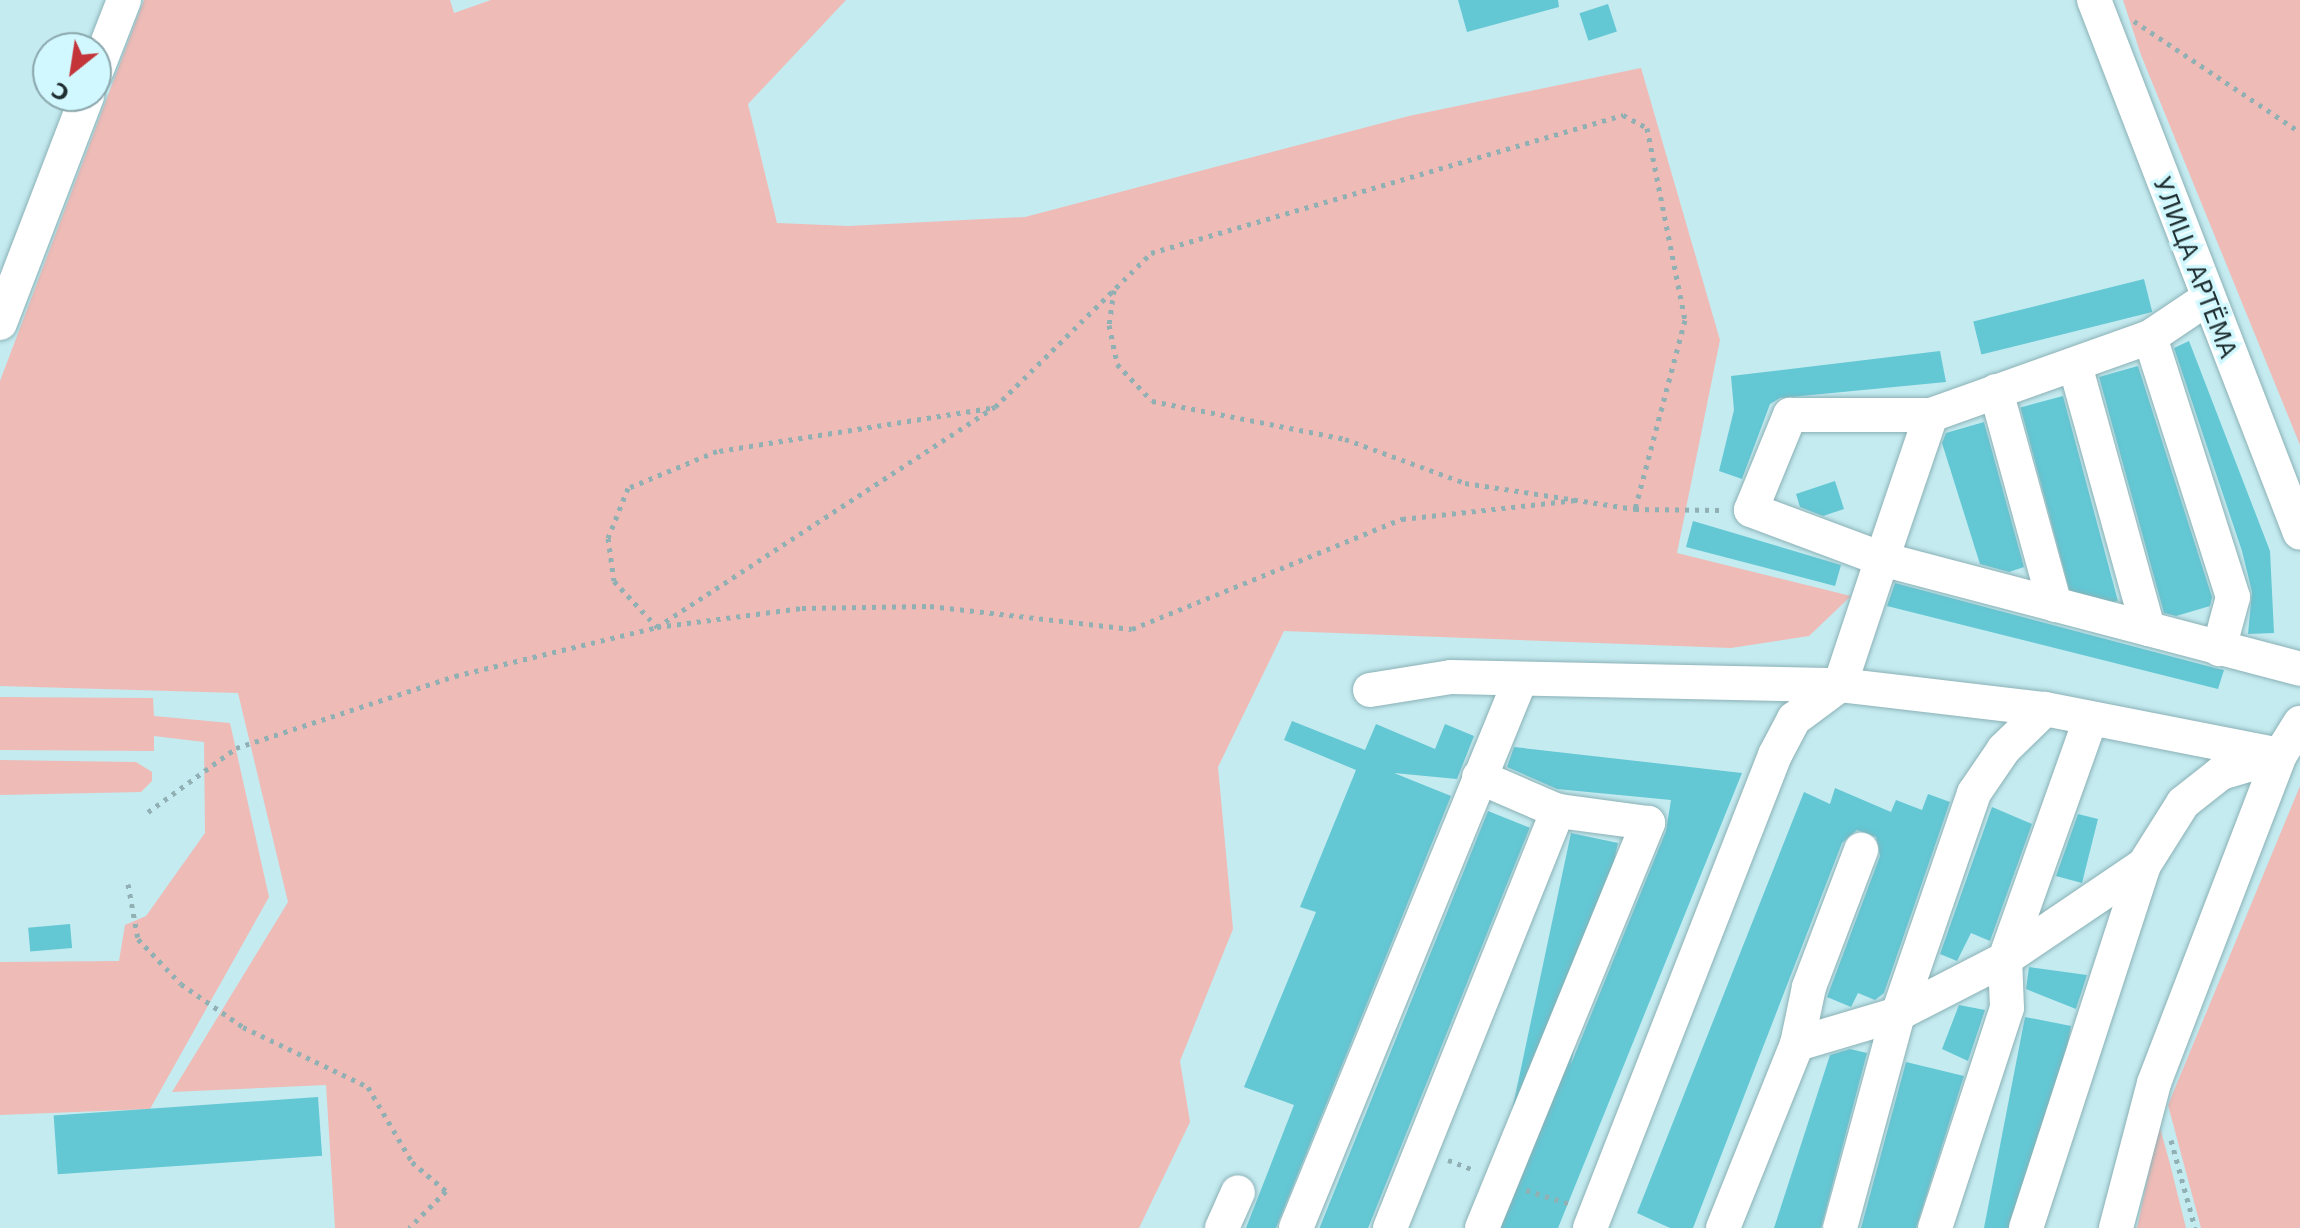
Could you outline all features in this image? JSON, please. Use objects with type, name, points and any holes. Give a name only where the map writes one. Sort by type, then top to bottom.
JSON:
[{"type":"street","points":[[112,32],[124,0]]},
{"type":"street","name":"УЛИЦА АРТЁМА","points":[[2094,0],[2205,300],[2300,533]]},
{"type":"street","points":[[0,323],[81,112]]},
{"type":"street","points":[[2205,300],[2150,337],[1931,415],[1790,415],[1751,510],[1882,559],[2300,669]]},
{"type":"street","points":[[2150,337],[2233,597],[2219,649]]},
{"type":"street","points":[[2075,365],[2148,629]]},
{"type":"street","points":[[1996,391],[2055,605]]},
{"type":"street","points":[[1590,1228],[1775,755],[1794,719],[1840,685],[1931,415]]},
{"type":"street","points":[[1370,690],[1451,677],[1519,683],[1840,685],[2045,709],[2280,755]]},
{"type":"street","points":[[1296,1228],[1519,683]]},
{"type":"street","points":[[1840,1228],[1898,1014],[1974,793],[2004,749],[2045,709]]},
{"type":"street","points":[[1935,1228],[2007,1008],[2005,959],[2090,720]]},
{"type":"street","points":[[2116,1228],[2154,1083],[2280,755],[2300,723]]},
{"type":"street","points":[[2026,1228],[2144,865],[2183,803],[2221,773],[2280,755]]},
{"type":"street","points":[[1479,777],[1558,811],[1648,823],[1482,1228]]},
{"type":"street","points":[[1390,1228],[1558,811]]},
{"type":"street","points":[[1723,1228],[1797,1044],[1809,987],[1861,850]]},
{"type":"street","points":[[1797,1044],[1898,1014],[2005,959],[2144,865]]},
{"type":"street","points":[[1222,1228],[1238,1192]]},
{"type":"path","points":[[2130,18],[2300,132]]},
{"type":"path","points":[[657,627],[995,407],[1151,253],[1623,115],[1647,128],[1685,320],[1635,509]]},
{"type":"path","points":[[1115,287],[1109,325],[1117,364],[1152,401],[1345,439],[1465,483],[1635,509],[1751,510]]},
{"type":"path","points":[[657,627],[614,581],[608,538],[628,488],[717,451],[995,407]]},
{"type":"path","points":[[148,812],[236,748],[455,676],[657,627],[802,608],[930,606],[1132,629],[1402,519],[1576,500]]},
{"type":"path","points":[[128,884],[138,939],[181,984],[243,1027],[368,1087],[412,1162],[446,1191],[409,1228]]},
{"type":"path","points":[[2170,1135],[2195,1228]]},
{"type":"shaded area","points":[[144,0],[450,0],[454,13],[491,0],[846,0],[748,104],[777,223],[849,226],[1025,217],[1409,116],[1641,68],[1720,340],[1677,553],[1851,596],[1809,636],[1731,648],[1284,631],[1218,767],[1233,929],[1180,1061],[1190,1122],[1139,1228],[335,1228],[326,1085],[172,1092],[288,902],[238,693],[0,686],[0,381],[102,112],[112,112],[112,85]]},
{"type":"shaded area","points":[[2123,0],[2300,0],[2300,445],[2141,55]]},
{"type":"shaded area","points":[[0,697],[153,698],[154,716],[230,723],[269,897],[150,1109],[0,1115],[0,962],[119,961],[125,925],[146,916],[205,833],[204,742],[154,736],[154,751],[0,750]]},
{"type":"shaded area","points":[[0,760],[136,762],[152,772],[152,781],[141,792],[0,795]]},
{"type":"shaded area","points":[[2300,786],[2300,1228],[2201,1228],[2168,1105]]},
{"type":"shaded area","points":[[2159,1124],[2170,1164],[2186,1228],[2137,1228]]},
{"type":"building","points":[[1458,0],[1558,0],[1559,7],[1467,32]]},
{"type":"building","points":[[1608,4],[1617,32],[1588,41],[1579,13]]},
{"type":"building","points":[[2144,279],[2152,312],[1981,355],[1973,322]]},
{"type":"building","points":[[2189,341],[2270,551],[2274,633],[2248,634],[2252,592],[2242,551],[2174,348]]},
{"type":"building","points":[[1940,351],[1946,382],[1780,398],[1770,404],[1742,479],[1719,471],[1734,410],[1731,376]]},
{"type":"building","points":[[2138,366],[2212,597],[2210,606],[2176,616],[2164,613],[2099,377]]},
{"type":"building","points":[[2063,396],[2118,601],[2075,612],[2020,407]]},
{"type":"building","points":[[1984,422],[2024,567],[2009,572],[1980,564],[1942,443],[1946,433]]},
{"type":"building","points":[[1835,481],[1844,509],[1823,516],[1800,507],[1796,494]]},
{"type":"building","points":[[1693,521],[1841,565],[1835,586],[1686,547]]},
{"type":"building","points":[[1895,583],[2224,670],[2218,689],[1887,606]]},
{"type":"building","points":[[1292,721],[1365,750],[1376,724],[1435,749],[1445,724],[1474,736],[1457,779],[1394,773],[1451,796],[1276,1228],[1246,1228],[1294,1105],[1244,1087],[1316,912],[1300,907],[1356,770],[1284,740]]},
{"type":"building","points":[[1514,747],[1742,773],[1558,1228],[1504,1228],[1666,831],[1671,800],[1557,789],[1507,767]]},
{"type":"building","points":[[1835,788],[1891,812],[1896,800],[1922,810],[1928,794],[1950,802],[1884,993],[1875,1000],[1858,993],[1851,1007],[1827,997],[1880,856],[1876,837],[1857,830],[1842,843],[1693,1228],[1670,1228],[1637,1213],[1804,792],[1830,804]]},
{"type":"building","points":[[1992,807],[2032,824],[1990,941],[1971,933],[1957,961],[1940,954]]},
{"type":"building","points":[[1488,811],[1530,828],[1368,1228],[1320,1228]]},
{"type":"building","points":[[2078,814],[2098,819],[2082,883],[2056,876]]},
{"type":"building","points":[[1571,833],[1618,843],[1536,1228],[1487,1228]]},
{"type":"building","points":[[70,924],[72,948],[30,952],[28,928]]},
{"type":"building","points":[[2029,967],[2087,975],[2076,1009],[2026,989]]},
{"type":"building","points":[[1959,1005],[1985,1010],[1968,1061],[1942,1049]]},
{"type":"building","points":[[2025,1017],[2071,1026],[2032,1228],[1984,1228]]},
{"type":"building","points":[[1850,1049],[1867,1053],[1821,1228],[1774,1228],[1830,1055]]},
{"type":"building","points":[[1906,1062],[1964,1076],[1916,1228],[1861,1228]]},
{"type":"building","points":[[318,1097],[322,1156],[58,1174],[54,1115]]}]
